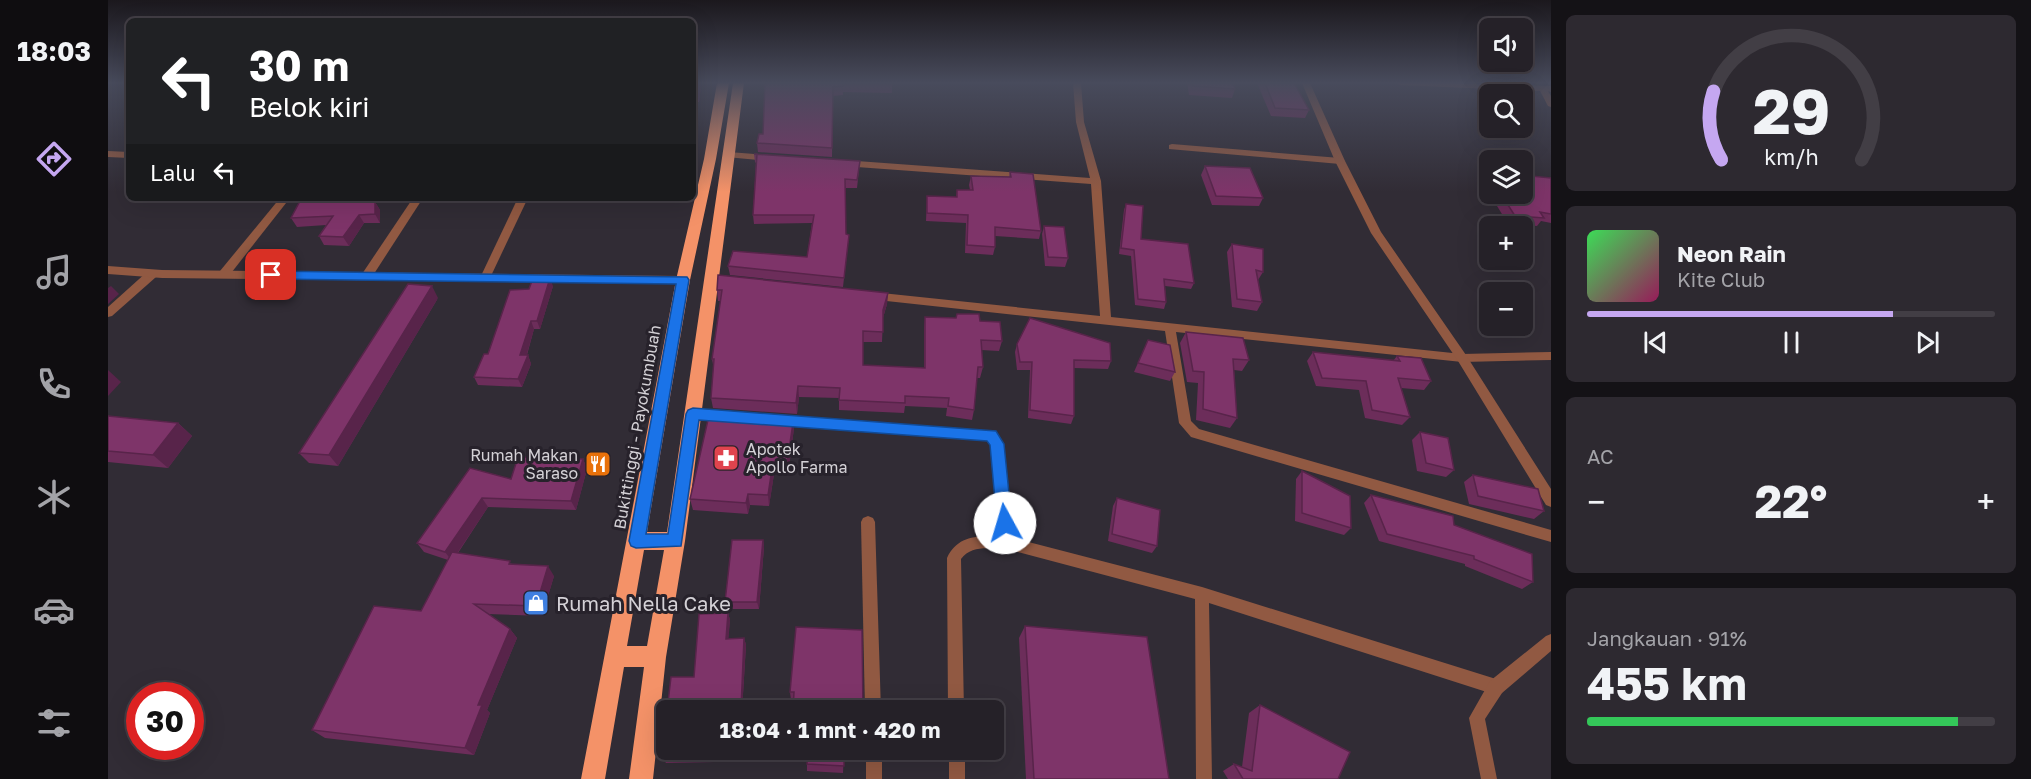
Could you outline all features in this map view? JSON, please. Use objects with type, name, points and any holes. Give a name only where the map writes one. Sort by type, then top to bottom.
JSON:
[{"type":"highway","name":"Bukittinggi - Payokumbuah","points":[[593,779],[683,280],[717,119]]},
{"type":"highway","points":[[640,779],[656,657],[699,414],[734,119]]},
{"type":"highway","points":[[636,541],[675,541]]},
{"type":"highway","points":[[615,656],[656,657]]},
{"type":"street","points":[[1080,119],[1096,181],[1106,320]]},
{"type":"street","points":[[1322,119],[1340,161],[1376,232],[1462,358],[1551,501]]},
{"type":"street","points":[[1172,147],[1340,161]]},
{"type":"street","points":[[108,154],[126,155]]},
{"type":"street","points":[[729,155],[775,158]]},
{"type":"street","points":[[831,162],[1096,181]]},
{"type":"street","points":[[224,274],[283,201]]},
{"type":"street","points":[[366,277],[416,201]]},
{"type":"street","points":[[485,278],[520,202]]},
{"type":"street","points":[[108,270],[152,274],[683,280]]},
{"type":"street","points":[[108,314],[152,274]]},
{"type":"street","points":[[861,295],[1462,358],[1551,356]]},
{"type":"street","points":[[1170,327],[1185,423],[1195,433],[1551,536]]},
{"type":"street","points":[[763,418],[991,435],[997,444],[1007,543]]},
{"type":"street","points":[[868,522],[873,700]]},
{"type":"street","points":[[956,700],[954,558],[958,549],[965,544],[1007,543],[1202,594],[1496,687]]},
{"type":"street","points":[[1202,594],[1204,779]]},
{"type":"street","points":[[1489,779],[1477,718],[1496,687],[1551,641]]},
{"type":"street","points":[[874,760],[874,779]]},
{"type":"street","points":[[957,760],[957,779]]},
{"type":"building","points":[[764,119],[832,119],[832,148],[757,143],[759,134],[763,134]]},
{"type":"building","points":[[757,154],[860,161],[857,180],[845,179],[846,234],[849,235],[844,278],[728,266],[733,251],[807,257],[814,215],[753,215]]},
{"type":"building","points":[[1205,166],[1250,168],[1263,198],[1216,196]]},
{"type":"building","points":[[1010,172],[1033,174],[1041,231],[995,227],[995,247],[967,245],[968,215],[927,213],[927,196],[957,197],[957,190],[973,190],[971,176],[1011,177]]},
{"type":"building","points":[[1533,176],[1551,178],[1551,214],[1540,212],[1544,218],[1515,216],[1507,204],[1533,204]]},
{"type":"building","points":[[300,201],[375,202],[375,214],[359,215],[343,237],[319,236],[333,216],[291,218]]},
{"type":"building","points":[[1126,204],[1143,206],[1141,239],[1188,244],[1194,283],[1164,279],[1166,302],[1138,299],[1134,250],[1121,248]]},
{"type":"building","points":[[1044,226],[1064,227],[1068,258],[1048,257]]},
{"type":"building","points":[[1232,244],[1263,249],[1263,272],[1256,270],[1262,302],[1237,299]]},
{"type":"building","points":[[718,275],[888,293],[883,310],[883,332],[863,331],[863,365],[925,368],[925,317],[956,318],[957,314],[979,314],[980,321],[1000,322],[1002,341],[981,340],[983,367],[978,367],[974,410],[948,406],[949,398],[905,396],[905,403],[839,400],[840,388],[798,386],[796,403],[711,398],[714,359],[712,359],[722,290],[717,290]]},
{"type":"building","points":[[533,278],[550,278],[537,321],[531,321],[520,355],[528,355],[518,379],[474,377],[484,354],[488,354],[510,290],[529,289]]},
{"type":"building","points":[[408,284],[432,286],[329,455],[299,453]]},
{"type":"building","points":[[1030,318],[1110,343],[1111,361],[1074,360],[1074,416],[1030,410],[1032,362],[1020,362],[1017,344]]},
{"type":"building","points":[[1186,332],[1243,338],[1249,360],[1233,359],[1237,418],[1203,409],[1204,372],[1193,371]]},
{"type":"building","points":[[1148,340],[1170,345],[1175,372],[1138,363]]},
{"type":"building","points":[[1313,352],[1400,361],[1397,356],[1421,358],[1431,381],[1398,378],[1410,417],[1372,410],[1366,381],[1322,378]]},
{"type":"building","points":[[710,411],[794,416],[787,463],[773,462],[768,495],[748,494],[746,503],[690,499]]},
{"type":"building","points":[[108,416],[178,423],[153,455],[108,451]]},
{"type":"building","points":[[1420,432],[1448,438],[1454,470],[1426,463]]},
{"type":"building","points":[[518,457],[583,459],[571,501],[482,498],[445,552],[417,543],[470,468],[511,479]]},
{"type":"building","points":[[1302,471],[1350,496],[1351,528],[1302,513]]},
{"type":"building","points":[[1473,475],[1538,489],[1544,511],[1478,496]]},
{"type":"building","points":[[1371,495],[1453,516],[1454,525],[1532,554],[1533,582],[1474,559],[1474,556],[1387,534]]},
{"type":"building","points":[[1117,498],[1160,510],[1157,546],[1112,534]]},
{"type":"building","points":[[732,540],[763,540],[757,602],[725,602]]},
{"type":"building","points":[[452,552],[510,561],[509,564],[548,566],[536,606],[474,604],[510,629],[478,705],[482,705],[465,748],[312,730],[374,606],[421,611]]},
{"type":"building","points":[[728,613],[726,639],[744,638],[741,700],[668,700],[671,677],[694,677],[699,614]]},
{"type":"building","points":[[1025,626],[1147,637],[1169,779],[1034,779]]},
{"type":"building","points":[[796,627],[862,630],[863,700],[794,700],[794,692],[790,692]]},
{"type":"building","points":[[1260,705],[1350,752],[1338,779],[1243,779],[1234,764],[1252,771]]},
{"type":"building","points":[[807,760],[844,760],[844,766],[807,764]]},
{"type":"place","name":"Apotek Apollo Farma","points":[[726,458]]},
{"type":"place","name":"Rumah Makan Saraso","points":[[598,464]]},
{"type":"place","name":"Rumah Nella Cake","points":[[536,603]]},
{"type":"route","points":[[271,275],[683,280],[636,541],[675,541],[693,414],[991,435],[997,444],[1005,523]]}]
